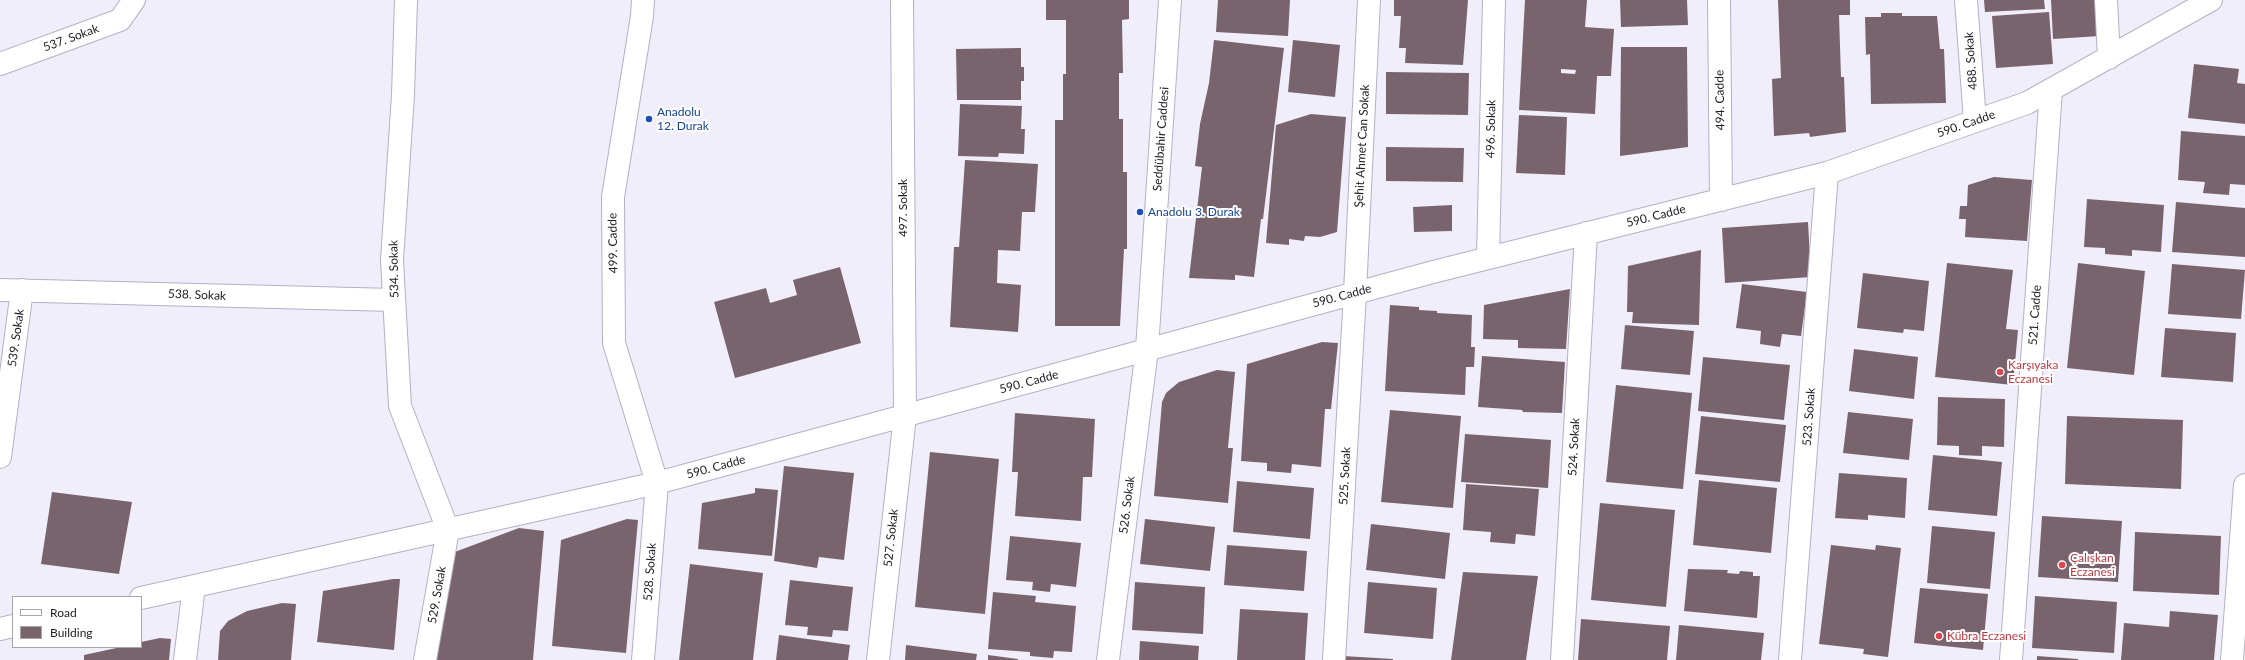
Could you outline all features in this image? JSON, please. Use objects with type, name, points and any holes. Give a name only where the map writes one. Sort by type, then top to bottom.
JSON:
[{"type":"street","name":"537. Sokak","points":[[0,64],[120,20],[134,0]]},
{"type":"street","name":"534. Sokak","points":[[406,0],[403,95],[392,260],[400,406],[448,530]]},
{"type":"street","name":"499. Cadde","points":[[643,0],[641,24],[612,197],[614,343],[657,483]]},
{"type":"street","name":"497. Sokak","points":[[902,0],[905,416]]},
{"type":"street","name":"Seddübahir Caddesi","points":[[1147,350],[1170,0]]},
{"type":"street","name":"Şehit Ahmet Can Sokak","points":[[1355,293],[1369,0]]},
{"type":"street","name":"496. Sokak","points":[[1488,258],[1494,0]]},
{"type":"street","name":"494. Cadde","points":[[1719,0],[1721,200]]},
{"type":"street","name":"488. Sokak","points":[[1966,0],[1975,121]]},
{"type":"street","points":[[2106,0],[2109,58]]},
{"type":"street","name":"590. Cadde","points":[[142,598],[657,483],[1355,293],[1827,173],[2027,103],[2212,0]]},
{"type":"street","name":"521. Cadde","points":[[2011,660],[2051,90]]},
{"type":"street","name":"523. Sokak","points":[[1790,660],[1827,173]]},
{"type":"street","name":"524. Sokak","points":[[1562,660],[1586,234]]},
{"type":"street","name":"538. Sokak","points":[[0,290],[394,300]]},
{"type":"street","name":"539. Sokak","points":[[0,457],[22,290]]},
{"type":"street","name":"525. Sokak","points":[[1334,660],[1355,293]]},
{"type":"street","name":"526. Sokak","points":[[1108,660],[1147,350]]},
{"type":"street","name":"527. Sokak","points":[[878,660],[905,416]]},
{"type":"street","name":"528. Sokak","points":[[643,660],[657,483]]},
{"type":"street","points":[[2232,660],[2245,485]]},
{"type":"street","name":"529. Sokak","points":[[425,660],[448,530]]},
{"type":"street","points":[[185,660],[194,586]]},
{"type":"street","points":[[0,629],[12,626]]},
{"type":"building","points":[[1046,0],[1129,0],[1129,19],[1122,20],[1123,73],[1119,73],[1119,119],[1123,119],[1123,172],[1127,172],[1127,249],[1124,249],[1120,326],[1055,326],[1055,120],[1063,120],[1063,74],[1066,74],[1066,20],[1046,20]]},
{"type":"building","points":[[1218,0],[1290,0],[1288,36],[1216,32]]},
{"type":"building","points":[[1394,0],[1468,0],[1463,65],[1405,63],[1406,48],[1399,48],[1401,16],[1394,16]]},
{"type":"building","points":[[1525,0],[1587,0],[1585,27],[1614,29],[1611,76],[1597,76],[1595,114],[1519,110]],"holes":[[[1561,69],[1576,70],[1575,74],[1561,73]]]},
{"type":"building","points":[[1620,0],[1687,0],[1688,25],[1621,27]]},
{"type":"building","points":[[1778,0],[1850,0],[1850,15],[1839,15],[1841,77],[1844,77],[1846,132],[1810,137],[1809,133],[1774,136],[1772,79],[1781,78]]},
{"type":"building","points":[[1984,0],[2044,0],[2045,9],[1985,12]]},
{"type":"building","points":[[2051,0],[2098,0],[2100,36],[2053,39]]},
{"type":"building","points":[[2049,12],[2053,64],[1996,68],[1992,16]]},
{"type":"building","points":[[1881,13],[1902,13],[1902,16],[1937,16],[1940,49],[1944,49],[1946,103],[1871,104],[1870,54],[1866,55],[1865,17],[1881,17]]},
{"type":"building","points":[[1214,40],[1284,48],[1263,219],[1261,219],[1254,277],[1235,275],[1235,280],[1189,278],[1202,167],[1195,166],[1200,124],[1209,83]]},
{"type":"building","points":[[1293,40],[1340,45],[1335,97],[1288,92]]},
{"type":"building","points":[[1621,47],[1687,47],[1688,147],[1620,156]]},
{"type":"building","points":[[1021,48],[1021,67],[1024,67],[1024,81],[1021,81],[1021,100],[957,100],[956,49]]},
{"type":"building","points":[[2194,64],[2239,69],[2237,83],[2245,84],[2245,124],[2188,118]]},
{"type":"building","points":[[1386,72],[1469,73],[1468,115],[1386,114]]},
{"type":"building","points":[[960,104],[1022,106],[1021,129],[1025,129],[1024,154],[999,153],[998,157],[958,156]]},
{"type":"building","points":[[1311,114],[1346,117],[1337,232],[1320,237],[1305,236],[1304,241],[1289,239],[1289,245],[1266,243],[1276,125]]},
{"type":"building","points":[[1519,115],[1567,117],[1565,175],[1516,173]]},
{"type":"building","points":[[2181,131],[2245,136],[2245,185],[2230,184],[2229,195],[2203,193],[2205,182],[2178,180]]},
{"type":"building","points":[[1386,147],[1464,148],[1463,182],[1386,181]]},
{"type":"building","points":[[965,160],[1038,164],[1035,212],[1022,212],[1020,251],[998,250],[997,283],[1021,285],[1018,332],[950,327],[954,247],[959,247]]},
{"type":"building","points":[[1994,177],[2032,180],[2027,241],[1965,237],[1966,219],[1959,219],[1960,206],[1967,206],[1968,185]]},
{"type":"building","points":[[2087,199],[2164,205],[2161,252],[2132,250],[2132,256],[2105,254],[2105,248],[2084,247]]},
{"type":"building","points":[[2176,202],[2245,208],[2245,257],[2172,252]]},
{"type":"building","points":[[1452,205],[1452,231],[1414,232],[1413,207]]},
{"type":"building","points":[[1808,222],[1811,277],[1725,283],[1722,228]]},
{"type":"building","points":[[1701,250],[1699,325],[1632,323],[1633,312],[1627,312],[1628,266]]},
{"type":"building","points":[[1947,263],[2013,270],[2006,329],[2018,330],[2013,385],[1935,377]]},
{"type":"building","points":[[2078,263],[2145,271],[2134,375],[2067,368]]},
{"type":"building","points":[[2172,264],[2245,270],[2241,319],[2168,314]]},
{"type":"building","points":[[840,267],[861,343],[735,378],[714,302],[766,288],[770,303],[797,295],[793,280]]},
{"type":"building","points":[[1863,273],[1929,281],[1924,331],[1904,329],[1903,333],[1857,328]]},
{"type":"building","points":[[1742,284],[1807,292],[1801,336],[1782,334],[1780,347],[1760,344],[1761,331],[1736,328]]},
{"type":"building","points":[[1570,289],[1566,349],[1518,348],[1518,340],[1483,339],[1484,305]]},
{"type":"building","points":[[1390,305],[1419,307],[1419,310],[1437,311],[1437,313],[1472,315],[1471,347],[1475,347],[1474,367],[1466,367],[1465,395],[1385,391]]},
{"type":"building","points":[[1625,325],[1694,331],[1690,375],[1621,369]]},
{"type":"building","points":[[2165,328],[2236,333],[2233,382],[2161,377]]},
{"type":"building","points":[[1322,342],[1338,343],[1331,409],[1325,409],[1321,467],[1292,464],[1291,473],[1267,471],[1267,463],[1241,461],[1247,364]]},
{"type":"building","points":[[1854,349],[1918,357],[1914,399],[1849,391]]},
{"type":"building","points":[[1482,356],[1565,362],[1562,413],[1523,412],[1522,410],[1478,407]]},
{"type":"building","points":[[1703,357],[1790,365],[1784,420],[1698,411]]},
{"type":"building","points":[[1217,370],[1235,372],[1228,448],[1233,448],[1228,503],[1154,496],[1162,402],[1166,393],[1179,382]]},
{"type":"building","points":[[1616,385],[1692,393],[1683,489],[1606,482]]},
{"type":"building","points":[[1938,397],[2005,399],[2004,447],[1982,446],[1982,456],[1959,455],[1959,446],[1937,445]]},
{"type":"building","points":[[1390,410],[1461,416],[1453,508],[1381,502]]},
{"type":"building","points":[[1848,412],[1913,419],[1909,460],[1843,453]]},
{"type":"building","points":[[1015,413],[1095,419],[1092,477],[1083,477],[1081,521],[1015,516],[1018,472],[1012,472]]},
{"type":"building","points":[[1701,416],[1786,425],[1780,482],[1695,474]]},
{"type":"building","points":[[2067,416],[2183,420],[2181,489],[2065,484]]},
{"type":"building","points":[[1465,434],[1551,440],[1548,488],[1461,482]]},
{"type":"building","points":[[930,452],[999,459],[985,614],[915,607]]},
{"type":"building","points":[[1933,455],[2002,462],[1997,516],[1928,510]]},
{"type":"building","points":[[784,466],[854,473],[844,560],[819,557],[817,568],[774,561]]},
{"type":"building","points":[[1839,473],[1907,478],[1905,518],[1868,515],[1868,520],[1835,518]]},
{"type":"building","points":[[1699,480],[1777,488],[1771,553],[1693,545]]},
{"type":"building","points":[[1237,481],[1314,488],[1310,539],[1233,532]]},
{"type":"building","points":[[1466,484],[1539,489],[1535,536],[1516,534],[1515,544],[1490,542],[1491,532],[1463,530]]},
{"type":"building","points":[[755,488],[778,490],[772,556],[698,549],[702,503],[755,493]]},
{"type":"building","points":[[52,492],[132,502],[119,574],[41,564]]},
{"type":"building","points":[[1600,503],[1675,510],[1666,607],[1591,600]]},
{"type":"building","points":[[2042,516],[2122,521],[2118,582],[2038,577]]},
{"type":"building","points":[[627,519],[638,520],[626,653],[552,646],[561,540]]},
{"type":"building","points":[[1145,519],[1215,527],[1210,571],[1140,564]]},
{"type":"building","points":[[1371,524],[1450,533],[1445,579],[1366,570]]},
{"type":"building","points":[[1932,526],[1995,532],[1990,589],[1927,583]]},
{"type":"building","points":[[519,528],[544,531],[533,660],[435,660],[444,556]]},
{"type":"building","points":[[2135,532],[2221,536],[2219,595],[2133,591]]},
{"type":"building","points":[[1010,536],[1081,543],[1076,587],[1051,584],[1050,592],[1032,590],[1033,582],[1006,580]]},
{"type":"building","points":[[1227,545],[1307,551],[1304,591],[1224,585]]},
{"type":"building","points":[[1831,545],[1875,550],[1876,545],[1901,548],[1888,657],[1863,654],[1864,649],[1819,644]]},
{"type":"building","points":[[690,564],[763,573],[753,660],[679,660]]},
{"type":"building","points":[[1688,569],[1728,570],[1727,573],[1739,574],[1740,571],[1753,572],[1753,576],[1760,576],[1757,618],[1684,611]]},
{"type":"building","points":[[1463,572],[1538,576],[1526,660],[1451,660]]},
{"type":"building","points":[[400,579],[394,650],[317,642],[323,591]]},
{"type":"building","points":[[790,580],[853,587],[848,631],[833,630],[832,637],[807,635],[808,627],[785,625]]},
{"type":"building","points":[[1135,582],[1205,587],[1203,634],[1132,630]]},
{"type":"building","points":[[1368,582],[1437,588],[1433,639],[1364,633]]},
{"type":"building","points":[[1920,588],[1988,594],[1983,650],[1914,643]]},
{"type":"building","points":[[993,592],[1036,596],[1035,602],[1076,606],[1072,652],[1054,651],[1053,658],[1030,656],[1030,652],[988,649]]},
{"type":"building","points":[[2035,596],[2117,602],[2114,653],[2032,648]]},
{"type":"building","points":[[282,603],[296,604],[291,660],[218,660],[220,631],[228,621],[247,611]]},
{"type":"building","points":[[1240,609],[1308,613],[1305,660],[1237,660]]},
{"type":"building","points":[[2170,611],[2218,615],[2214,660],[2121,660],[2124,623],[2169,627]]},
{"type":"building","points":[[1581,619],[1670,626],[1667,660],[1578,660]]},
{"type":"building","points":[[1679,625],[1764,633],[1761,660],[1676,660]]},
{"type":"building","points":[[779,635],[850,645],[848,660],[776,660]]},
{"type":"building","points":[[160,638],[171,639],[169,660],[84,660],[84,655],[116,648],[142,648],[142,642]]},
{"type":"building","points":[[1140,641],[1199,646],[1198,660],[1139,660]]},
{"type":"building","points":[[906,645],[977,654],[976,660],[905,660]]},
{"type":"building","points":[[988,655],[1018,659],[1018,660],[988,660]]},
{"type":"building","points":[[1343,656],[1393,659],[1393,660],[1342,660]]},
{"type":"building","points":[[2037,656],[2078,659],[2078,660],[2037,660]]},
{"type":"place","name":"Anadolu 12. Durak","points":[[649,119]]},
{"type":"place","name":"Anadolu 3. Durak","points":[[1140,212]]},
{"type":"place","name":"Karşıyaka Eczanesi","points":[[2000,372]]},
{"type":"place","name":"Çalışkan Eczanesi","points":[[2062,565]]},
{"type":"place","name":"Kübra Eczanesi","points":[[1939,636]]}]
